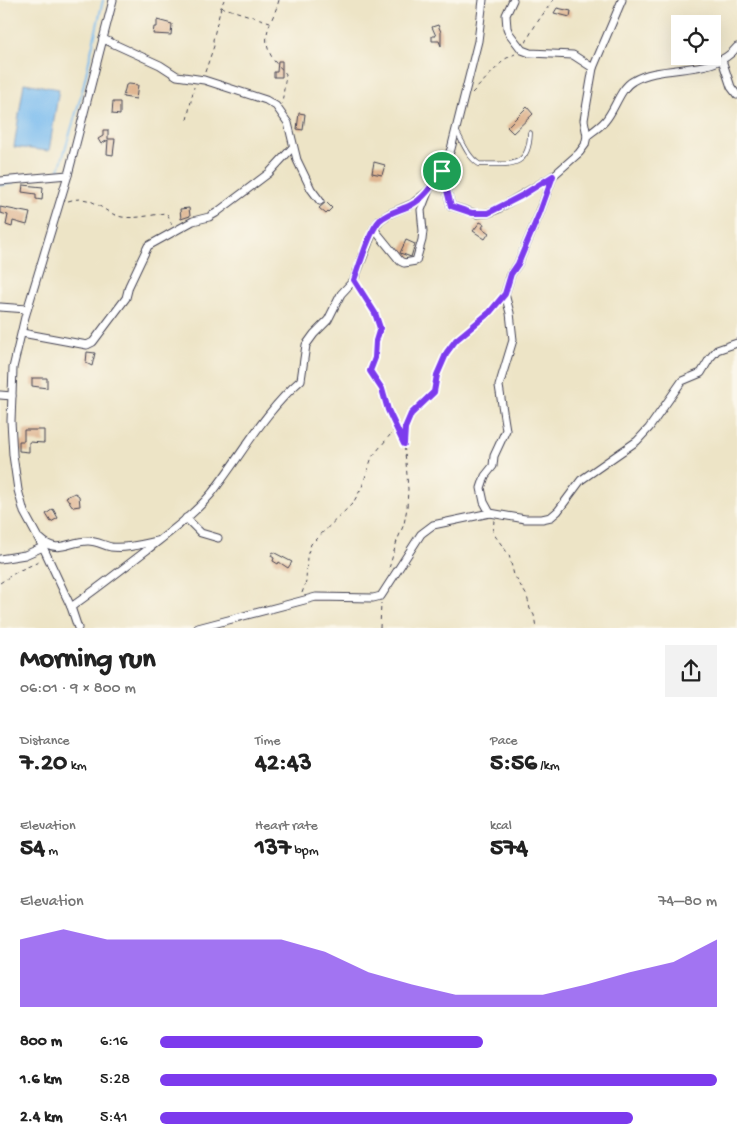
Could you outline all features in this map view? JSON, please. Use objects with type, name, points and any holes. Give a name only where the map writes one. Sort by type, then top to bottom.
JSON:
[{"type":"street","points":[[78,628],[71,608],[43,547],[24,512],[18,490],[12,446],[12,396],[14,368],[28,309],[68,175],[113,0]]},
{"type":"street","points":[[374,229],[400,261],[404,263],[416,261],[423,231],[421,210],[428,191],[442,171],[451,149],[478,41],[483,0]]},
{"type":"street","points":[[513,0],[506,15],[507,28],[509,34],[522,50],[530,53],[573,55],[593,68]]},
{"type":"street","points":[[442,171],[451,206],[477,214],[488,213],[553,176],[579,153],[585,145],[587,136],[584,120],[593,68],[622,0]]},
{"type":"street","points":[[103,39],[150,60],[177,76],[201,80],[266,100],[276,106],[288,123],[297,160],[311,189],[320,201]]},
{"type":"street","points":[[587,136],[604,122],[618,103],[626,86],[633,80],[710,64],[722,60],[737,47]]},
{"type":"street","points":[[722,60],[731,87],[737,95]]},
{"type":"street","points":[[22,333],[87,345],[93,342],[126,298],[129,286],[148,246],[198,218],[209,217],[216,213],[269,173],[293,147]]},
{"type":"street","points":[[0,181],[68,175]]},
{"type":"street","points":[[492,513],[484,502],[481,488],[485,476],[493,466],[494,456],[506,430],[499,386],[513,340],[510,313],[505,294],[511,274],[518,264],[553,176]]},
{"type":"street","points":[[71,608],[160,540],[210,495],[274,406],[292,386],[301,380],[306,345],[328,320],[341,294],[354,280],[374,229],[380,220],[412,204],[428,191]]},
{"type":"street","points":[[0,307],[28,309]]},
{"type":"street","points":[[198,628],[325,596],[373,598],[381,596],[412,546],[426,529],[434,525],[492,513],[525,519],[551,517],[558,511],[581,480],[638,441],[682,381],[701,373],[717,350],[737,343]]},
{"type":"street","points":[[0,396],[12,396]]},
{"type":"street","points":[[186,518],[201,533],[218,538]]},
{"type":"street","points":[[38,537],[45,544],[53,547],[89,541],[112,547],[121,547],[160,540]]},
{"type":"street","points":[[0,559],[25,555],[43,547]]},
{"type":"lane","points":[[456,130],[467,151],[474,161],[479,164],[514,164],[521,160],[530,148],[530,133]]},
{"type":"path","points":[[187,120],[194,87],[201,80],[214,46],[213,40],[224,0]]},
{"type":"path","points":[[279,0],[276,12],[270,22],[266,42],[274,61],[286,74],[281,112]]},
{"type":"path","points":[[462,104],[505,60],[522,50],[535,24],[554,0]]},
{"type":"path","points":[[221,7],[270,22]]},
{"type":"path","points":[[58,204],[82,198],[122,217],[165,213],[168,215],[174,231]]},
{"type":"path","points":[[354,280],[379,322],[380,328],[376,341],[377,349],[370,371],[382,389],[388,410],[404,444]]},
{"type":"path","points":[[387,586],[389,566],[404,524],[407,508],[405,428],[411,414],[434,392],[437,375],[447,352],[456,340],[490,312],[505,294]]},
{"type":"path","points":[[296,602],[304,589],[306,556],[312,544],[353,503],[362,487],[372,457],[396,428]]},
{"type":"path","points":[[492,513],[493,533],[509,555],[514,575],[527,596],[530,609],[534,615],[536,628]]},
{"type":"path","points":[[0,584],[30,565],[48,559]]},
{"type":"path","points":[[380,628],[381,596]]},
{"type":"water","points":[[24,83],[59,89],[49,151],[14,147]]},
{"type":"building","points":[[557,8],[571,11],[570,17],[554,13]]},
{"type":"building","points":[[157,20],[172,24],[171,35],[153,34],[154,27],[157,27]]},
{"type":"building","points":[[438,25],[441,32],[441,46],[439,41],[432,41],[432,36],[436,36],[432,27]]},
{"type":"building","points":[[278,61],[282,61],[282,77],[274,77],[274,72],[277,72]]},
{"type":"building","points":[[126,85],[138,85],[136,99],[123,97]]},
{"type":"building","points":[[113,102],[120,102],[120,115],[112,114]]},
{"type":"building","points":[[527,107],[533,114],[513,133],[507,127]]},
{"type":"building","points":[[299,113],[305,114],[303,130],[297,129]]},
{"type":"building","points":[[103,130],[108,130],[108,139],[115,139],[113,155],[107,154],[108,140],[101,144],[98,139],[103,136]]},
{"type":"building","points":[[374,162],[385,165],[382,175],[372,173]]},
{"type":"building","points":[[23,185],[43,187],[42,200],[36,199],[36,194],[22,192]]},
{"type":"building","points":[[326,202],[332,208],[326,214],[319,208]]},
{"type":"building","points":[[0,207],[30,213],[27,225],[13,221],[12,227],[6,225],[8,215],[0,213]]},
{"type":"building","points":[[189,208],[190,216],[181,219],[180,209]]},
{"type":"building","points":[[480,222],[484,224],[482,228],[489,233],[485,239],[473,231]]},
{"type":"building","points":[[406,240],[415,244],[411,257],[400,253]]},
{"type":"building","points":[[87,352],[95,353],[92,366],[86,363]]},
{"type":"building","points":[[32,378],[47,378],[47,388],[32,386]]},
{"type":"building","points":[[24,430],[44,430],[44,443],[29,442],[29,452],[19,451],[19,441],[24,441]]},
{"type":"building","points":[[75,493],[79,496],[80,506],[73,507],[66,497]]},
{"type":"building","points":[[53,509],[58,518],[51,522],[46,514]]},
{"type":"building","points":[[273,552],[292,562],[288,568],[279,562],[278,564],[273,561],[274,558],[271,556]]},
{"type":"waterway","points":[[59,170],[81,96],[103,0]]},
{"type":"waterway","points":[[0,185],[13,183]]},
{"type":"route","points":[[442,171],[448,202],[451,206],[477,214],[488,213],[498,209],[553,176],[518,264],[511,274],[505,294],[490,312],[456,340],[447,352],[437,375],[434,392],[411,414],[405,428],[404,444],[388,410],[384,393],[370,371],[377,349],[376,341],[380,328],[379,322],[354,280],[374,229],[380,220],[412,204],[428,191],[442,171]]}]
